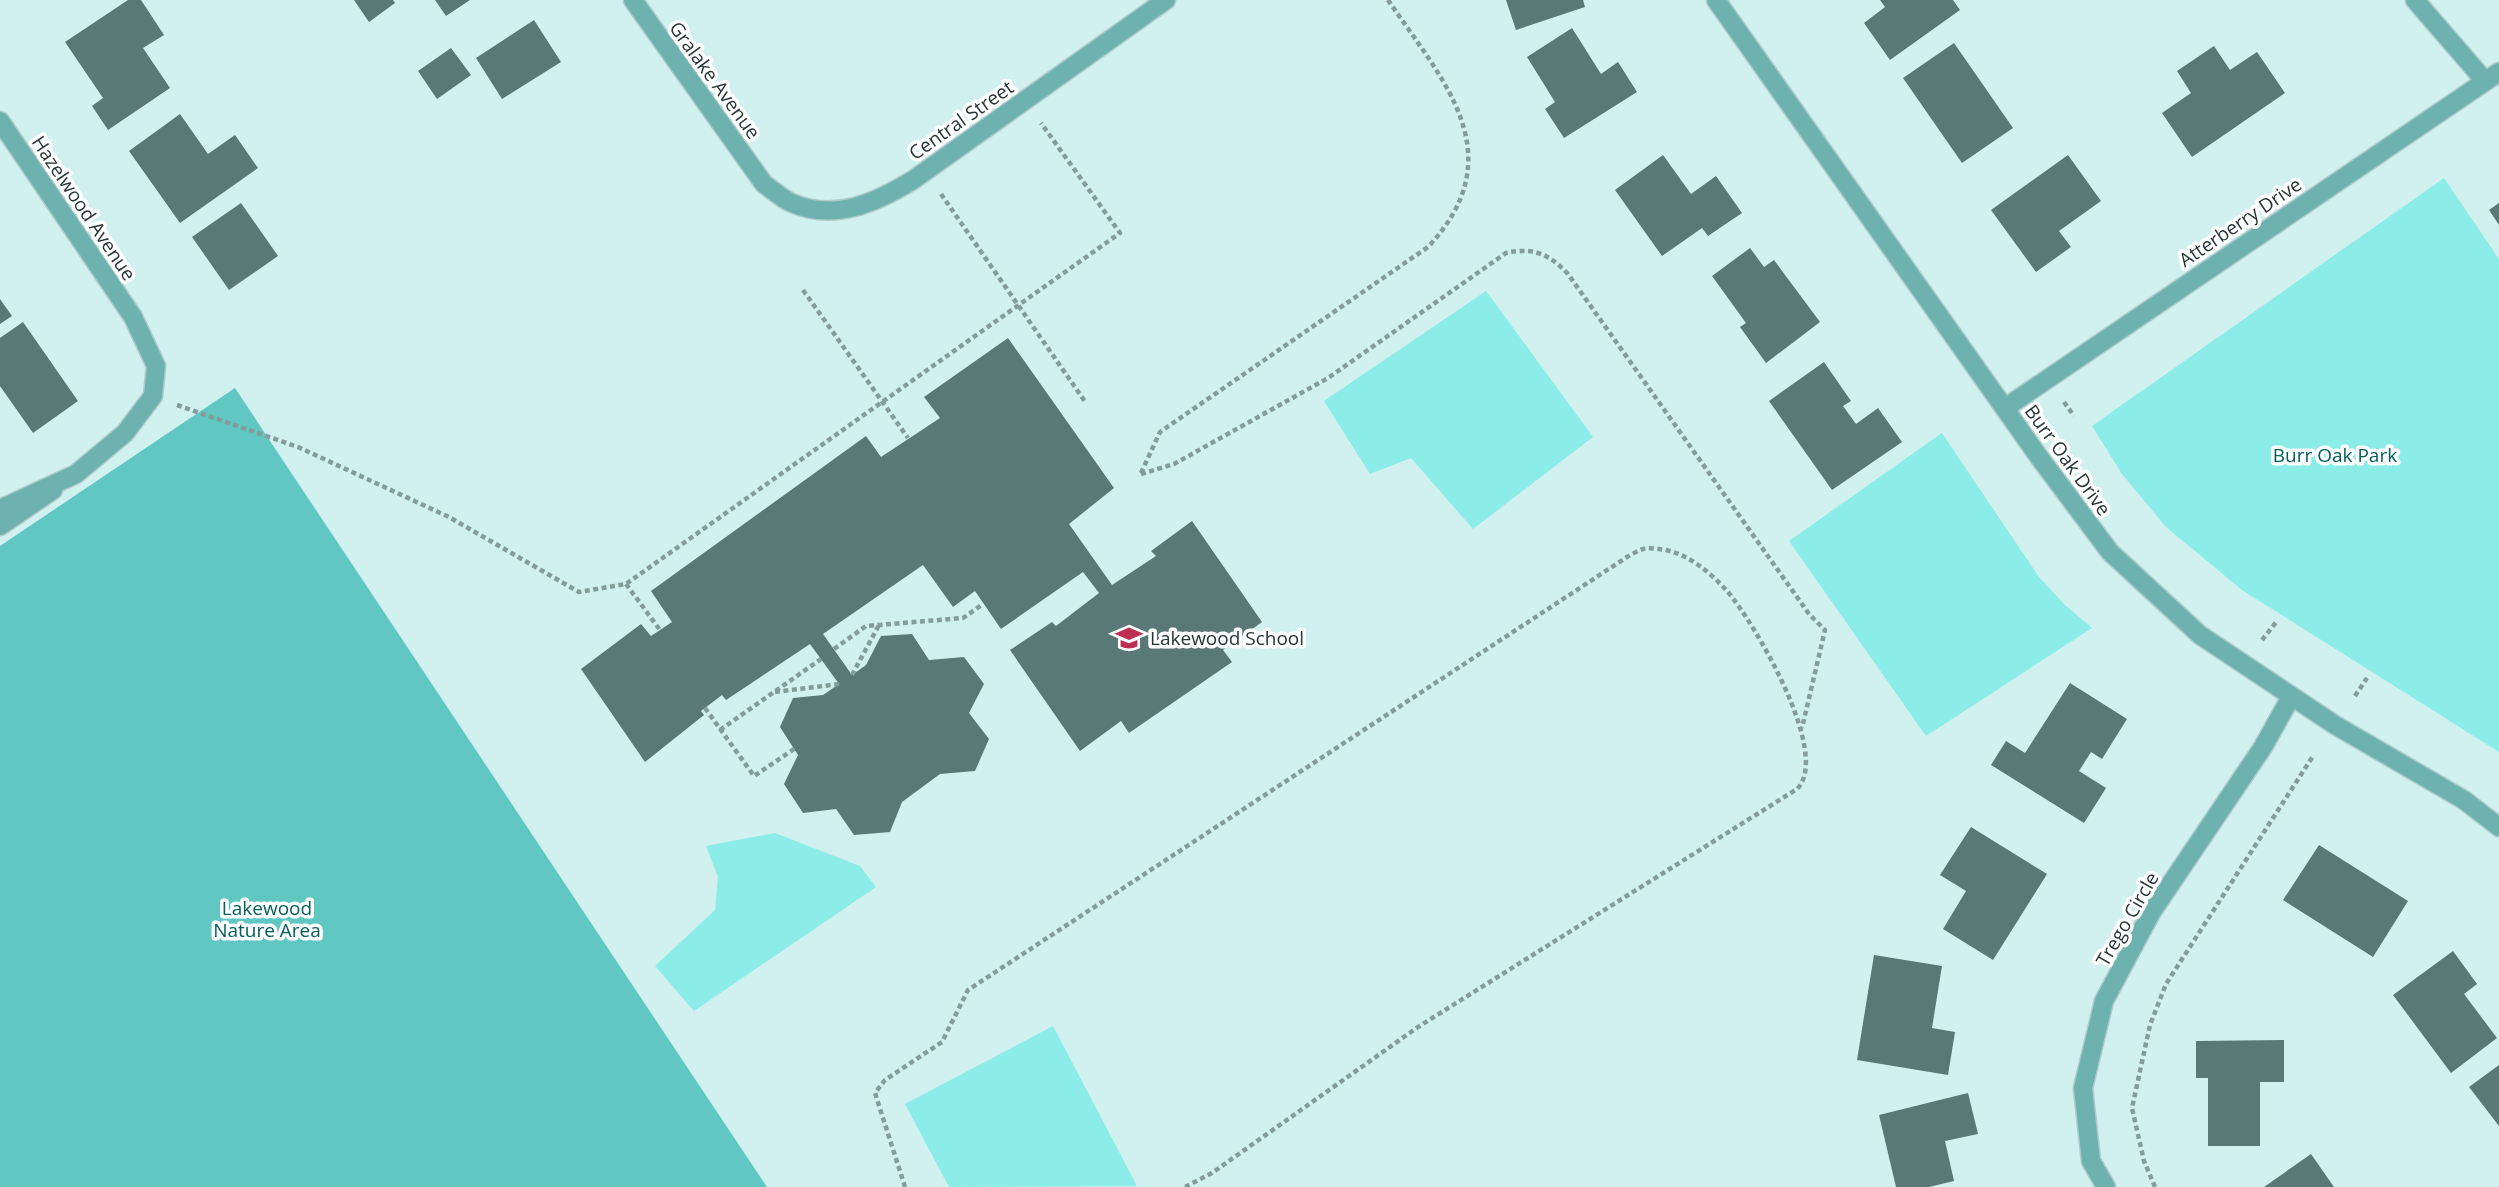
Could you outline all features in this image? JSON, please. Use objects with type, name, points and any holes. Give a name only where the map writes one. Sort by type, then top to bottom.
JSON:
[{"type":"street","name":"Gralake Avenue","points":[[633,0],[765,184]]},
{"type":"street","name":"Central Street","points":[[765,184],[791,203],[822,211],[855,208],[889,195],[1167,0]]},
{"type":"street","name":"Burr Oak Drive","points":[[1716,0],[2046,468],[2110,552],[2200,635],[2291,697],[2465,800],[2499,827]]},
{"type":"street","points":[[2415,0],[2492,76]]},
{"type":"street","name":"Atterberry Drive","points":[[2005,408],[2492,76]]},
{"type":"street","name":"Hazelwood Avenue","points":[[0,121],[133,317],[156,366],[153,396]]},
{"type":"street","points":[[0,526],[76,474],[125,433],[153,396]]},
{"type":"street","points":[[0,509],[76,474]]},
{"type":"street","name":"Trego Circle","points":[[2106,1187],[2091,1161],[2083,1088],[2104,1001],[2151,913],[2263,747],[2291,697]]},
{"type":"path","points":[[1388,0],[1447,86],[1459,107],[1466,133],[1469,164],[1467,183],[1446,229],[1428,247],[1160,432],[1141,474],[1174,464],[1328,378],[1506,253],[1534,250],[1546,254],[1568,274],[1810,614],[1825,631],[1802,729]]},
{"type":"path","points":[[153,396],[310,453],[449,517],[579,592],[626,584],[1120,233],[1040,120]]},
{"type":"path","points":[[940,192],[1087,402]]},
{"type":"path","points":[[803,290],[908,438]]},
{"type":"path","points":[[905,1187],[875,1093],[885,1080],[942,1042],[968,990],[1624,559],[1645,548],[1669,550],[1697,563],[1727,591],[1765,647],[1802,729],[1807,767],[1804,783],[1418,1027],[1212,1173],[1185,1187]]},
{"type":"path","points":[[626,584],[660,630]]},
{"type":"path","points":[[834,649],[866,626],[963,618],[983,604]]},
{"type":"path","points":[[2262,640],[2277,621]]},
{"type":"path","points":[[852,675],[879,625]]},
{"type":"path","points":[[720,730],[821,659]]},
{"type":"path","points":[[2355,696],[2367,678]]},
{"type":"path","points":[[774,692],[838,684]]},
{"type":"path","points":[[705,708],[754,776],[794,749]]},
{"type":"path","points":[[2155,1187],[2144,1161],[2132,1108],[2150,1025],[2166,984],[2313,756]]},
{"type":"green space","name":"Burr Oak Park","points":[[2444,178],[2499,259],[2499,752],[2242,590],[2166,527],[2122,474],[2092,426]]},
{"type":"green space","points":[[1486,291],[1593,437],[1473,529],[1411,458],[1370,474],[1324,401]]},
{"type":"green space","name":"Lakewood Nature Area","points":[[235,388],[767,1187],[0,1187],[0,546]]},
{"type":"green space","points":[[1942,433],[2039,577],[2065,605],[2092,628],[1926,736],[1789,541]]},
{"type":"green space","points":[[775,833],[860,866],[876,887],[694,1011],[655,966],[715,910],[718,877],[706,846]]},
{"type":"green space","points":[[1053,1026],[1137,1186],[949,1187],[905,1104]]},
{"type":"building","points":[[128,0],[141,0],[164,35],[143,48],[170,88],[108,130],[92,106],[103,98],[65,42]]},
{"type":"building","points":[[354,0],[393,0],[395,3],[369,22]]},
{"type":"building","points":[[435,0],[470,0],[446,16]]},
{"type":"building","points":[[1506,0],[1583,0],[1585,7],[1516,30]]},
{"type":"building","points":[[1880,0],[1953,0],[1960,10],[1890,60],[1864,23],[1885,7]]},
{"type":"building","points":[[534,20],[561,62],[502,99],[476,58]]},
{"type":"building","points":[[1572,28],[1601,74],[1618,62],[1637,92],[1564,138],[1545,109],[1555,102],[1527,57]]},
{"type":"building","points":[[1954,43],[2013,128],[1962,163],[1903,78]]},
{"type":"building","points":[[2214,46],[2230,70],[2257,52],[2285,93],[2192,157],[2162,113],[2191,93],[2177,71]]},
{"type":"building","points":[[451,48],[471,75],[437,99],[418,71]]},
{"type":"building","points":[[180,114],[208,154],[235,135],[258,168],[180,223],[129,151]]},
{"type":"building","points":[[1663,155],[1691,194],[1716,176],[1742,213],[1708,236],[1702,228],[1662,256],[1615,190]]},
{"type":"building","points":[[2068,155],[2101,201],[2059,231],[2071,247],[2036,272],[1991,210]]},
{"type":"building","points":[[241,203],[278,256],[229,290],[192,237]]},
{"type":"building","points":[[2499,203],[2499,225],[2489,210]]},
{"type":"building","points":[[1750,248],[1764,267],[1774,260],[1820,322],[1766,363],[1740,327],[1746,323],[1712,276]]},
{"type":"building","points":[[0,299],[12,316],[0,324]]},
{"type":"building","points":[[23,322],[78,401],[33,433],[0,386],[0,338]]},
{"type":"building","points":[[1008,338],[1114,488],[1069,524],[1112,585],[1156,556],[1151,551],[1192,521],[1262,622],[1223,650],[1232,662],[1129,733],[1121,721],[1080,751],[1010,650],[1052,622],[1056,626],[1099,593],[1083,572],[1001,629],[975,591],[953,607],[923,565],[823,634],[852,675],[866,665],[881,636],[912,634],[929,660],[964,657],[984,684],[969,713],[989,739],[975,771],[940,774],[902,802],[890,832],[854,835],[836,809],[803,813],[784,784],[798,755],[780,727],[793,698],[823,695],[839,684],[810,644],[726,700],[722,695],[701,711],[704,715],[645,762],[581,669],[641,624],[651,636],[672,622],[651,591],[866,436],[881,457],[940,418],[924,397]]},
{"type":"building","points":[[1824,362],[1851,401],[1843,406],[1856,424],[1878,408],[1902,442],[1832,490],[1769,401]]},
{"type":"building","points":[[2070,683],[2127,719],[2102,759],[2091,752],[2079,771],[2106,788],[2084,823],[1991,765],[2006,741],[2025,753]]},
{"type":"building","points":[[1971,827],[2047,874],[1993,960],[1943,929],[1966,891],[1940,875]]},
{"type":"building","points":[[2319,845],[2408,901],[2373,957],[2283,900]]},
{"type":"building","points":[[2453,951],[2477,984],[2464,994],[2497,1038],[2451,1073],[2393,995]]},
{"type":"building","points":[[1874,955],[1942,966],[1932,1028],[1955,1032],[1948,1075],[1857,1060]]},
{"type":"building","points":[[2284,1040],[2284,1082],[2260,1082],[2260,1146],[2208,1146],[2208,1078],[2196,1078],[2196,1041]]},
{"type":"building","points":[[2499,1065],[2499,1126],[2469,1087]]},
{"type":"building","points":[[1968,1093],[1978,1134],[1945,1141],[1954,1181],[1929,1187],[1896,1187],[1879,1115]]},
{"type":"building","points":[[2311,1154],[2334,1187],[2264,1187]]},
{"type":"place","name":"Lakewood School","points":[[1129,638]]}]
